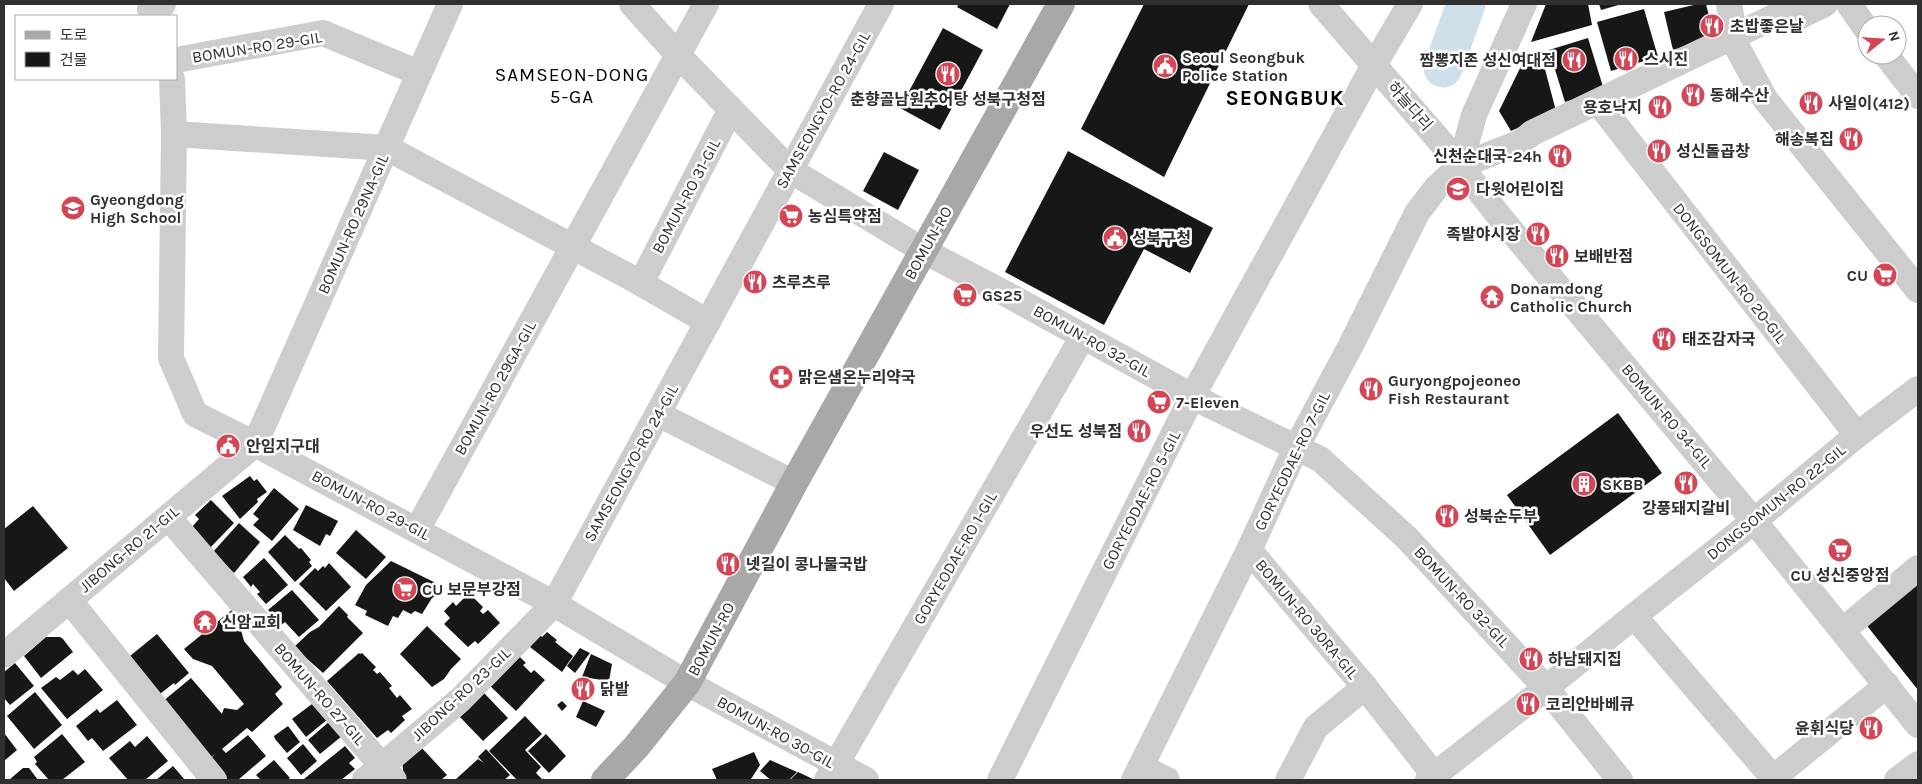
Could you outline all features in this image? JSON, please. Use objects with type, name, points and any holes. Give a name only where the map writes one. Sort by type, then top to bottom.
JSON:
[{"type":"main road","name":"BOMUN-RO","points":[[605,780],[636,747],[687,683],[794,483],[1061,4]]},
{"type":"street","name":"BOMUN-RO 29NA-GIL","points":[[255,444],[450,4]]},
{"type":"street","points":[[632,4],[678,55],[790,170],[924,251]]},
{"type":"street","name":"BOMUN-RO 29GA-GIL","points":[[417,530],[706,4]]},
{"type":"street","name":"SAMSEONGYO-RO 24-GIL","points":[[554,604],[881,4]]},
{"type":"street","points":[[1321,4],[1374,65]]},
{"type":"street","name":"GORYEODAE-RO 5-GIL","points":[[1000,780],[1374,65],[1410,4]]},
{"type":"street","points":[[1453,157],[1524,4]]},
{"type":"street","points":[[1729,4],[1736,42],[1765,99],[1918,290]]},
{"type":"street","points":[[1453,157],[1521,142],[1534,142],[1604,110],[1736,42],[1801,4]]},
{"type":"street","points":[[1521,142],[1532,133],[1825,4]]},
{"type":"street","points":[[1849,4],[1857,16]]},
{"type":"street","name":"BOMUN-RO 29-GIL","points":[[178,60],[323,33],[419,73]]},
{"type":"street","name":"하늘다리","points":[[1374,65],[1453,157]]},
{"type":"street","points":[[1894,65],[1918,96]]},
{"type":"street","name":"BOMUN-RO 29-GIL","points":[[172,80],[174,134],[171,358],[195,414],[255,444],[554,604],[687,683]]},
{"type":"street","name":"BOMUN-RO 31-GIL","points":[[640,284],[731,109]]},
{"type":"street","name":"DONGSOMUN-RO 20-GIL","points":[[1604,110],[1857,435]]},
{"type":"street","points":[[174,134],[387,148],[574,247],[708,322]]},
{"type":"street","name":"GORYEODAE-RO 7-GIL","points":[[1167,780],[1137,774],[1248,550],[1294,447],[1351,345],[1417,213],[1436,188],[1453,157]]},
{"type":"street","name":"BOMUN-RO 34-GIL","points":[[1453,157],[1499,216],[1754,521],[1918,725]]},
{"type":"street","name":"BOMUN-RO 32-GIL","points":[[924,251],[1200,400],[1320,459],[1407,538],[1546,688],[1610,777]]},
{"type":"street","name":"GORYEODAE-RO 1-GIL","points":[[831,772],[1083,336]]},
{"type":"street","name":"DONGSOMUN-RO 22-GIL","points":[[1433,779],[1754,521],[1857,435],[1918,389]]},
{"type":"street","points":[[658,414],[794,483]]},
{"type":"street","name":"JIBONG-RO 21-GIL","points":[[4,655],[255,444]]},
{"type":"street","name":"BOMUN-RO 27-GIL","points":[[168,516],[380,776]]},
{"type":"street","name":"BOMUN-RO 30RA-GIL","points":[[1248,550],[1365,687],[1433,779]]},
{"type":"street","points":[[1842,630],[1918,568]]},
{"type":"street","points":[[69,600],[214,780]]},
{"type":"street","name":"JIBONG-RO 23-GIL","points":[[380,776],[460,700],[554,604]]},
{"type":"street","points":[[1634,616],[1774,779],[1886,685]]},
{"type":"street","name":"BOMUN-RO 30-GIL","points":[[687,683],[831,772],[866,780]]},
{"type":"street","name":"BOMUN-RO 30RA-GIL","points":[[1288,780],[1316,727],[1365,687]]},
{"type":"street","points":[[1897,780],[1918,764]]},
{"type":"building","points":[[959,4],[1010,4],[997,29],[957,7]]},
{"type":"building","name":"Seoul Seongbuk Police Station","points":[[1144,4],[1249,4],[1164,177],[1081,129]]},
{"type":"building","points":[[1546,4],[1588,4],[1592,25],[1531,42]]},
{"type":"building","points":[[1599,4],[1622,4],[1601,10]]},
{"type":"building","points":[[1706,4],[1714,36],[1673,50],[1664,12]]},
{"type":"building","points":[[1644,9],[1658,57],[1611,71],[1597,22]]},
{"type":"building","points":[[943,28],[983,50],[940,130],[900,108]]},
{"type":"building","points":[[1588,38],[1604,90],[1565,102],[1549,50]]},
{"type":"building","points":[[1541,54],[1556,111],[1511,131],[1499,111],[1525,58]]},
{"type":"building","name":"성북구청","points":[[1068,151],[1213,228],[1190,273],[1144,249],[1104,325],[1005,272]]},
{"type":"building","points":[[884,152],[919,170],[898,210],[863,191]]},
{"type":"building","name":"SKBB","points":[[1618,413],[1662,473],[1550,555],[1507,495]]},
{"type":"building","points":[[250,476],[254,481],[257,479],[267,492],[257,499],[258,502],[240,519],[222,496]]},
{"type":"building","points":[[274,488],[299,509],[272,541],[253,525],[259,519],[253,514]]},
{"type":"building","points":[[211,500],[234,523],[209,549],[192,527],[199,519],[195,515]]},
{"type":"building","points":[[306,505],[338,521],[330,536],[326,534],[320,546],[293,530]]},
{"type":"building","points":[[33,506],[68,548],[14,591],[4,578],[4,529]]},
{"type":"building","points":[[239,523],[260,542],[234,573],[213,552]]},
{"type":"building","points":[[356,530],[386,557],[366,579],[336,553]]},
{"type":"building","points":[[285,535],[299,549],[301,548],[311,560],[309,562],[312,566],[295,582],[268,552]]},
{"type":"building","points":[[264,558],[288,585],[266,604],[257,594],[260,592],[253,584],[251,587],[243,577]]},
{"type":"building","points":[[391,561],[440,585],[435,596],[422,614],[415,611],[411,614],[403,610],[398,618],[393,616],[388,626],[365,615],[367,611],[355,605],[366,585]]},
{"type":"building","points":[[329,563],[351,587],[326,611],[299,584],[315,568],[318,571],[323,566],[325,568]]},
{"type":"building","points":[[1918,579],[1918,690],[1864,622]]},
{"type":"building","points":[[292,590],[319,620],[299,637],[285,622],[281,625],[268,610]]},
{"type":"building","points":[[469,593],[483,607],[480,611],[483,614],[488,610],[500,623],[478,644],[475,641],[468,647],[444,624],[450,618],[444,611],[453,602],[456,606]]},
{"type":"building","points":[[339,606],[363,633],[323,673],[295,646],[310,632],[319,627]]},
{"type":"building","points":[[233,609],[247,625],[241,630],[244,641],[282,687],[275,694],[283,704],[252,732],[247,728],[222,749],[226,753],[248,735],[266,756],[238,780],[228,780],[210,759],[215,754],[210,758],[162,702],[191,678],[222,714],[224,708],[237,710],[244,704],[212,666],[193,659],[184,649]]},
{"type":"building","points":[[427,626],[461,659],[444,679],[432,687],[400,654]]},
{"type":"building","points":[[547,632],[557,640],[555,642],[573,656],[562,672],[530,647],[539,634],[542,637]]},
{"type":"building","points":[[157,634],[189,673],[156,697],[125,660]]},
{"type":"building","points":[[46,637],[60,637],[73,652],[41,678],[24,656]]},
{"type":"building","points":[[580,648],[590,653],[575,673],[567,666]]},
{"type":"building","points":[[514,651],[526,663],[523,665],[531,673],[534,670],[545,680],[516,711],[484,680]]},
{"type":"building","points":[[359,653],[362,653],[376,667],[373,670],[377,674],[380,672],[392,686],[389,688],[397,698],[400,695],[412,709],[402,716],[405,720],[391,733],[388,730],[377,738],[327,681]]},
{"type":"building","points":[[591,654],[612,664],[609,681],[582,677]]},
{"type":"building","points":[[15,663],[34,686],[10,705],[4,698],[4,672]]},
{"type":"building","points":[[85,669],[103,690],[67,719],[41,688],[56,677],[60,680],[73,670],[78,675]]},
{"type":"building","points":[[35,692],[62,725],[34,749],[7,716]]},
{"type":"building","points":[[484,693],[508,718],[483,741],[460,717]]},
{"type":"building","points":[[117,700],[137,725],[103,751],[92,738],[88,741],[76,726],[97,709],[100,713]]},
{"type":"building","points":[[562,701],[567,706],[562,711],[557,705]]},
{"type":"building","points":[[583,701],[605,711],[596,727],[576,717]]},
{"type":"building","points":[[312,704],[328,719],[306,737],[292,719]]},
{"type":"building","points":[[525,716],[542,734],[525,750],[541,767],[536,773],[543,780],[517,780],[489,751]]},
{"type":"building","points":[[330,721],[342,736],[320,754],[308,740]]},
{"type":"building","points":[[288,726],[300,742],[287,753],[274,736]]},
{"type":"building","points":[[4,733],[17,750],[4,761]]},
{"type":"building","points":[[62,734],[85,762],[62,780],[49,780],[35,764],[37,762],[34,757]]},
{"type":"building","points":[[546,734],[566,756],[549,773],[528,751]]},
{"type":"building","points":[[147,736],[168,761],[145,780],[128,780],[109,758],[130,741],[135,747]]},
{"type":"building","points":[[303,744],[317,761],[301,775],[287,758]]},
{"type":"building","points":[[345,746],[355,758],[349,763],[355,769],[341,780],[304,779]]},
{"type":"building","points":[[420,746],[447,775],[441,780],[406,780],[404,778],[402,760]]},
{"type":"building","points":[[486,749],[510,775],[504,780],[455,780],[478,759],[484,763],[478,757]]},
{"type":"building","points":[[754,752],[760,765],[751,779],[717,780],[712,769]]},
{"type":"building","points":[[274,760],[290,778],[287,780],[261,780],[256,775]]},
{"type":"building","points":[[770,760],[797,772],[789,780],[771,780],[760,771]]},
{"type":"building","points":[[173,766],[185,780],[156,780]]},
{"type":"building","points":[[23,768],[29,768],[38,780],[9,780]]},
{"type":"building","points":[[798,772],[815,780],[790,780]]},
{"type":"waterway","points":[[1443,68],[1466,4]]},
{"type":"place","name":"초밥좋은날","points":[[1712,26]]},
{"type":"place","name":"스시진","points":[[1626,59]]},
{"type":"place","name":"짬뽕지존 성신여대점","points":[[1574,60]]},
{"type":"place","name":"Seoul Seongbuk Police Station","points":[[1165,66]]},
{"type":"place","name":"춘향골남원추어탕 성북구청점","points":[[948,74]]},
{"type":"place","name":"동해수산","points":[[1693,95]]},
{"type":"place","name":"사일이(412)","points":[[1811,103]]},
{"type":"place","name":"용호낙지","points":[[1660,107]]},
{"type":"place","name":"해송복집","points":[[1851,139]]},
{"type":"place","name":"성신돌곱창","points":[[1659,151]]},
{"type":"place","name":"신천순대국-24h","points":[[1560,156]]},
{"type":"place","name":"다윗어린이집","points":[[1458,189]]},
{"type":"place","name":"Gyeongdong High School","points":[[73,208]]},
{"type":"place","name":"농심특약점","points":[[791,216]]},
{"type":"place","name":"족발야시장","points":[[1538,234]]},
{"type":"place","name":"성북구청","points":[[1115,238]]},
{"type":"place","name":"보배반점","points":[[1557,256]]},
{"type":"place","name":"CU","points":[[1885,275]]},
{"type":"place","name":"츠루츠루","points":[[755,282]]},
{"type":"place","name":"GS25","points":[[965,295]]},
{"type":"place","name":"Donamdong Catholic Church","points":[[1492,297]]},
{"type":"place","name":"태조감자국","points":[[1664,339]]},
{"type":"place","name":"맑은샘온누리약국","points":[[781,377]]},
{"type":"place","name":"Guryongpojeoneo Fish Restaurant","points":[[1371,389]]},
{"type":"place","name":"7-Eleven","points":[[1159,402]]},
{"type":"place","name":"우선도 성북점","points":[[1139,431]]},
{"type":"place","name":"안임지구대","points":[[228,446]]},
{"type":"place","name":"강풍돼지갈비","points":[[1686,483]]},
{"type":"place","name":"SKBB","points":[[1584,484]]},
{"type":"place","name":"성북순두부","points":[[1447,516]]},
{"type":"place","name":"CU 성신중앙점","points":[[1840,550]]},
{"type":"place","name":"넷길이 콩나물국밥","points":[[728,564]]},
{"type":"place","name":"CU 보문부강점","points":[[405,589]]},
{"type":"place","name":"신암교회","points":[[205,622]]},
{"type":"place","name":"하남돼지집","points":[[1531,659]]},
{"type":"place","name":"닭발","points":[[583,689]]},
{"type":"place","name":"코리안바베큐","points":[[1528,704]]},
{"type":"place","name":"윤휘식당","points":[[1871,728]]},
{"type":"district","name":"SAMSEON-DONG 5-GA","points":[[572,86]]},
{"type":"district","name":"SEONGBUK","points":[[1285,98]]}]
